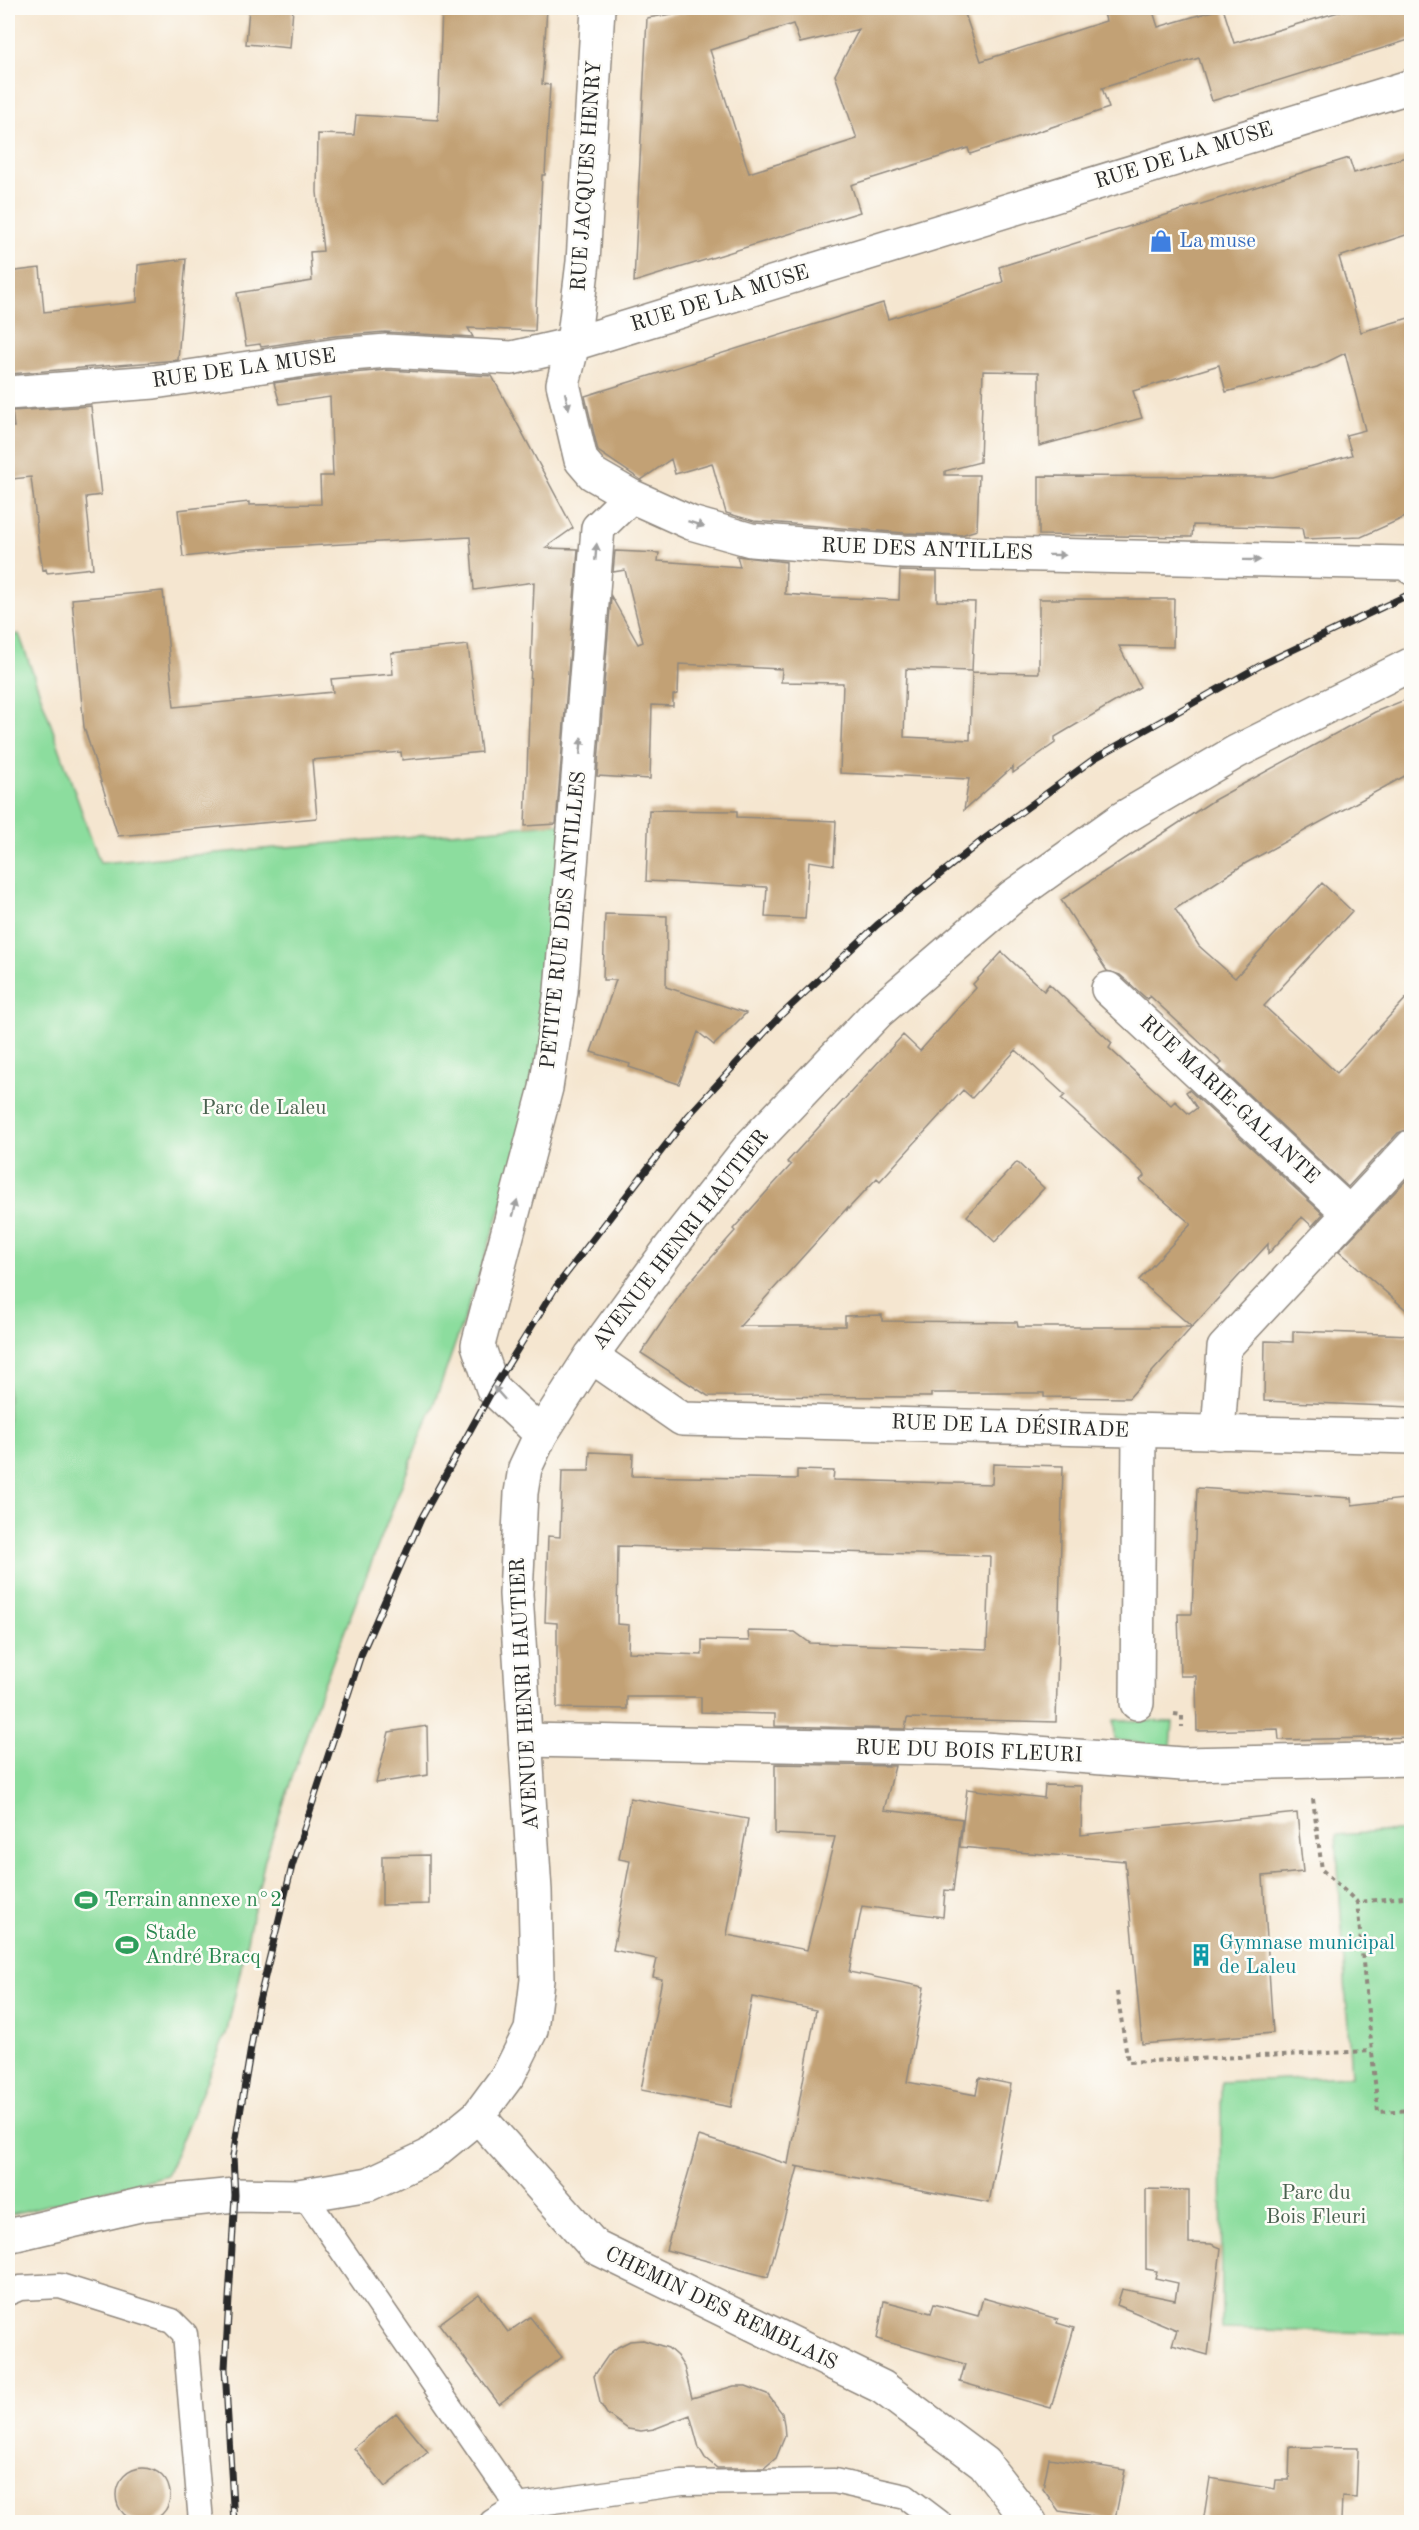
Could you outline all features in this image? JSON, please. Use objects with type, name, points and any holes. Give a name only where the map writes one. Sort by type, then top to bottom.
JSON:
[{"type":"street","name":"RUE JACQUES HENRY","points":[[573,344],[583,262],[598,8]]},
{"type":"street","name":"RUE DE LA MUSE","points":[[8,393],[154,382],[338,355],[387,351],[512,358],[573,344],[1412,86]]},
{"type":"street","name":"RUE DES ANTILLES","points":[[573,344],[563,384],[581,460],[593,474],[631,496],[691,523],[751,540],[903,552],[1405,563],[1412,568]]},
{"type":"street","name":"PETITE RUE DES ANTILLES","points":[[541,1434],[493,1389],[478,1345],[546,1088],[561,991],[598,528],[631,496]]},
{"type":"street","name":"AVENUE HENRI HAUTIER","points":[[478,2116],[509,2074],[531,2030],[537,1980],[537,1921],[516,1594],[521,1493],[525,1468],[541,1434],[591,1356],[669,1248],[752,1144],[878,1012],[1012,897],[1123,818],[1236,752],[1412,664]]},
{"type":"street","name":"RUE MARIE-GALANTE","points":[[1107,989],[1349,1213]]},
{"type":"street","points":[[1218,1433],[1224,1348],[1412,1146]]},
{"type":"street","name":"RUE DE LA DÉSIRADE","points":[[591,1356],[682,1419],[1412,1437]]},
{"type":"street","points":[[1137,1703],[1139,1431]]},
{"type":"street","name":"RUE DU BOIS FLEURI","points":[[526,1740],[985,1749],[1182,1764],[1412,1759]]},
{"type":"street","points":[[8,2236],[144,2204],[235,2195],[304,2195],[369,2184],[429,2156],[478,2116]]},
{"type":"street","name":"CHEMIN DES REMBLAIS","points":[[478,2116],[595,2247],[882,2387],[984,2463],[1030,2523]]},
{"type":"lane","points":[[304,2195],[518,2506]]},
{"type":"lane","points":[[8,2293],[20,2288],[60,2286],[172,2321],[186,2334],[201,2523]]},
{"type":"lane","points":[[492,2523],[518,2506],[682,2482],[834,2481],[906,2498],[939,2523]]},
{"type":"path","points":[[1308,1760],[1322,1870],[1357,1902],[1378,2112],[1412,2110]]},
{"type":"path","points":[[1357,1902],[1412,1896]]},
{"type":"path","points":[[1117,1992],[1128,2062],[1372,2051]]},
{"type":"green space","name":"Parc de Laleu","points":[[19,634],[100,863],[567,823],[542,1074],[507,1190],[439,1390],[320,1694],[265,1859],[227,2031],[167,2175],[8,2215],[8,636]]},
{"type":"green space","points":[[1114,1720],[1173,1722],[1171,1747],[1115,1740]]},
{"type":"green space","name":"Parc du Bois Fleuri","points":[[1411,1830],[1411,2334],[1222,2329],[1221,2082],[1351,2076],[1336,1835]]},
{"type":"building","points":[[249,8],[293,8],[290,48],[246,44]]},
{"type":"building","points":[[442,8],[547,8],[542,84],[550,85],[545,175],[542,175],[535,331],[468,328],[473,337],[385,332],[335,336],[261,347],[260,344],[246,346],[237,293],[312,281],[310,252],[323,251],[317,192],[318,134],[354,135],[356,115],[438,120]]},
{"type":"building","points":[[685,8],[963,8],[981,61],[1106,21],[1104,13],[1123,8],[1152,8],[1158,27],[1223,8],[1234,43],[1352,8],[1412,8],[1412,39],[1212,101],[1199,58],[1102,88],[1109,108],[970,154],[968,148],[851,185],[860,212],[634,282],[647,18],[686,12]],"holes":[[[793,24],[800,43],[859,29],[835,75],[857,139],[749,173],[710,50]]]},
{"type":"building","points":[[1412,155],[1412,233],[1339,257],[1361,332],[1412,317],[1412,514],[1361,537],[1304,539],[1302,528],[1193,525],[1192,537],[1039,535],[1039,476],[1273,477],[1352,455],[1346,435],[1365,430],[1345,353],[1317,367],[1226,392],[1219,365],[1133,391],[1142,418],[1039,446],[1039,372],[983,371],[980,462],[945,471],[945,475],[979,475],[977,530],[961,535],[904,533],[754,521],[726,513],[712,463],[675,474],[671,459],[641,480],[598,451],[585,396],[883,303],[888,319],[943,302],[1003,282],[999,267],[1349,158],[1354,173]]},
{"type":"building","points":[[186,259],[178,360],[9,374],[8,272],[40,268],[44,312],[137,302],[138,265]]},
{"type":"building","points":[[387,370],[492,376],[573,528],[545,548],[578,549],[556,824],[525,826],[534,582],[474,590],[470,537],[252,549],[183,557],[178,510],[249,502],[249,505],[321,504],[320,476],[333,476],[330,397],[280,404],[274,383]]},
{"type":"building","points":[[91,406],[101,495],[86,497],[93,568],[47,573],[46,569],[43,570],[39,546],[31,477],[12,479],[8,427],[14,427],[12,411]]},
{"type":"building","points":[[615,551],[659,553],[658,561],[740,567],[737,556],[786,562],[785,594],[823,597],[899,600],[900,571],[937,572],[937,601],[975,602],[972,671],[906,669],[904,737],[970,740],[972,672],[1039,673],[1039,599],[1174,599],[1173,647],[1119,646],[1140,687],[1055,737],[1055,743],[1013,773],[1013,767],[964,810],[969,779],[840,773],[843,683],[781,682],[782,669],[679,664],[678,694],[673,695],[673,706],[652,705],[650,779],[597,776],[611,596],[638,644],[643,642],[625,570],[613,572]]},
{"type":"building","points":[[163,591],[174,707],[333,692],[331,679],[393,674],[391,653],[468,645],[481,752],[402,760],[401,752],[312,760],[317,818],[118,836],[84,727],[72,599]]},
{"type":"building","points":[[1412,697],[1412,772],[1246,863],[1175,909],[1199,946],[1235,978],[1322,883],[1352,911],[1264,1006],[1337,1073],[1412,992],[1412,1128],[1398,1133],[1348,1187],[1218,1066],[1222,1063],[1150,996],[1147,999],[1120,975],[1107,971],[1061,900],[1214,800],[1375,712]]},
{"type":"building","points":[[649,810],[737,811],[737,817],[836,821],[834,865],[809,861],[805,919],[765,917],[767,887],[646,881]]},
{"type":"building","points":[[605,914],[667,916],[666,987],[746,1013],[714,1045],[698,1032],[679,1084],[629,1067],[630,1064],[591,1052],[616,980],[603,980]]},
{"type":"building","points":[[1002,952],[1044,991],[1049,984],[1112,1043],[1109,1048],[1171,1105],[1175,1101],[1189,1114],[1197,1108],[1186,1092],[1189,1090],[1323,1214],[1312,1226],[1302,1217],[1268,1254],[1268,1244],[1129,1398],[1044,1397],[1044,1393],[931,1393],[931,1397],[708,1396],[641,1353],[687,1285],[735,1231],[733,1229],[791,1165],[787,1162],[903,1035],[920,1051],[976,988],[973,984]],"holes":[[[1016,1050],[1065,1095],[1061,1099],[1145,1175],[1140,1180],[1191,1224],[1139,1280],[1192,1327],[1018,1327],[1017,1322],[882,1321],[882,1315],[845,1316],[845,1326],[740,1326],[847,1208],[847,1210],[877,1178],[880,1181],[963,1090],[972,1098]]]},
{"type":"building","points":[[1017,1162],[1044,1188],[995,1242],[967,1216]]},
{"type":"building","points":[[1412,1174],[1412,1315],[1339,1251]]},
{"type":"building","points":[[1293,1331],[1412,1335],[1412,1407],[1264,1401],[1265,1341],[1293,1342]]},
{"type":"building","points":[[590,1452],[633,1454],[632,1476],[797,1479],[797,1470],[834,1471],[833,1480],[992,1484],[993,1464],[1063,1466],[1056,1722],[907,1718],[905,1729],[775,1726],[775,1714],[701,1712],[701,1697],[627,1697],[627,1709],[557,1708],[557,1623],[545,1622],[548,1536],[560,1537],[562,1471],[589,1471]],"holes":[[[618,1546],[990,1556],[987,1649],[810,1643],[795,1632],[748,1631],[749,1641],[702,1640],[702,1655],[628,1652],[629,1625],[617,1624]]]},
{"type":"building","points":[[1197,1488],[1351,1498],[1352,1505],[1412,1498],[1412,1737],[1279,1740],[1278,1729],[1197,1731],[1196,1676],[1180,1676],[1178,1614],[1192,1614]]},
{"type":"building","points":[[427,1726],[428,1775],[376,1783],[389,1732]]},
{"type":"building","points":[[775,1764],[895,1766],[884,1810],[962,1819],[953,1891],[945,1890],[943,1917],[862,1906],[849,1972],[924,1987],[907,2082],[976,2095],[979,2078],[1011,2084],[989,2203],[795,2166],[798,2167],[768,2277],[666,2250],[699,2136],[788,2164],[816,2010],[752,1997],[731,2107],[641,2090],[662,1979],[653,1977],[657,1959],[613,1950],[630,1861],[619,1859],[630,1798],[748,1819],[727,1935],[807,1950],[835,1837],[775,1834]]},
{"type":"building","name":"Gymnase municipal de Laleu","points":[[1045,1785],[1082,1786],[1081,1835],[1297,1813],[1303,1872],[1263,1876],[1273,2033],[1142,2044],[1125,1861],[960,1847],[967,1789],[1044,1798]]},
{"type":"building","points":[[429,1855],[429,1904],[382,1905],[382,1856]]},
{"type":"building","points":[[1146,2189],[1189,2190],[1189,2243],[1211,2244],[1221,2248],[1208,2355],[1172,2345],[1177,2330],[1117,2305],[1122,2289],[1175,2300],[1178,2283],[1155,2278],[1157,2271],[1146,2269]]},
{"type":"building","points":[[479,2294],[508,2332],[530,2317],[562,2357],[499,2404],[439,2324]]},
{"type":"building","points":[[983,2298],[1058,2319],[1057,2323],[1074,2328],[1051,2408],[960,2382],[965,2364],[877,2339],[884,2301],[931,2313],[934,2304],[978,2316]]},
{"type":"building","points":[[643,2340],[668,2348],[677,2356],[684,2367],[692,2398],[734,2386],[746,2386],[767,2394],[782,2413],[784,2424],[785,2436],[776,2458],[764,2468],[717,2468],[705,2458],[699,2448],[690,2415],[654,2429],[641,2431],[628,2429],[607,2414],[600,2403],[594,2376],[609,2354],[618,2347],[630,2341]]},
{"type":"building","points":[[396,2413],[428,2452],[385,2487],[354,2448]]},
{"type":"building","points":[[1290,2447],[1358,2448],[1356,2498],[1342,2497],[1341,2521],[1240,2517],[1240,2523],[1203,2523],[1210,2478],[1275,2489],[1276,2480],[1289,2480]]},
{"type":"building","points":[[1049,2458],[1125,2470],[1115,2519],[1059,2511],[1043,2489]]},
{"type":"building","points":[[138,2468],[148,2468],[158,2472],[166,2480],[170,2495],[166,2510],[158,2518],[148,2522],[138,2522],[128,2518],[120,2510],[116,2500],[116,2490],[120,2480],[128,2472]]},
{"type":"railway","points":[[234,2522],[225,2368],[235,2195],[233,2156],[258,2005],[292,1866],[361,1655],[421,1519],[493,1389],[556,1287],[689,1115],[780,1016],[877,925],[984,839],[1095,758],[1263,664],[1412,593]]},
{"type":"place","name":"La muse","points":[[1161,241]]},
{"type":"place","name":"Terrain annexe n°2","points":[[86,1900]]},
{"type":"place","name":"Stade André Bracq","points":[[127,1945]]},
{"type":"place","name":"Gymnase municipal de Laleu","points":[[1201,1955]]}]
